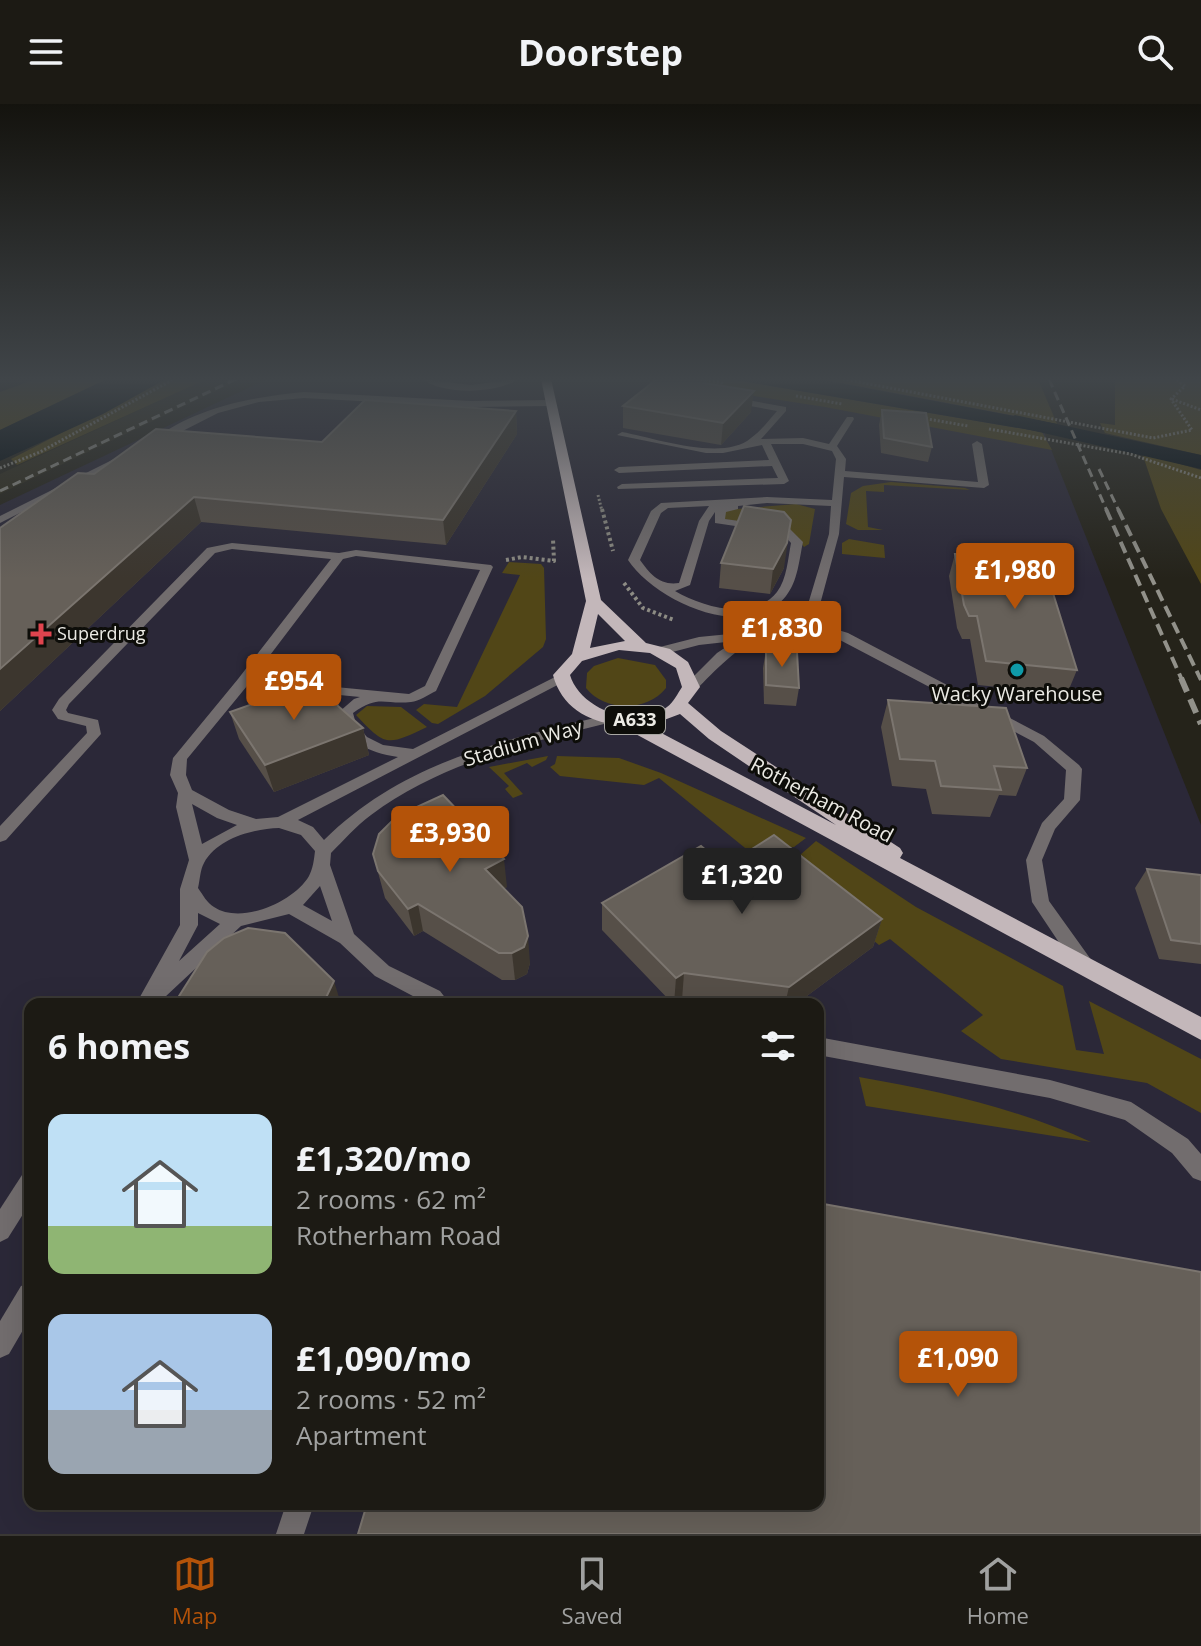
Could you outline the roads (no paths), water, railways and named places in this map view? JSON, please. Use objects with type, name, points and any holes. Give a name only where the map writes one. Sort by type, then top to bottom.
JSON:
[{"type":"main road","points":[[559,446],[594,601],[580,656]]},
{"type":"main road","points":[[594,601],[640,646]]},
{"type":"main road","points":[[562,679],[571,662],[608,647],[640,646],[661,651]]},
{"type":"main road","name":"Rotherham Road","points":[[661,651],[684,666],[686,696],[715,735],[996,922]]},
{"type":"main road","name":"Rotherham Road","points":[[562,679],[564,691],[572,703],[616,720],[1201,1029]]},
{"type":"main road","name":"A633","points":[[616,720],[666,714],[686,696]]},
{"type":"lane","points":[[677,446],[715,453],[748,446]]},
{"type":"lane","points":[[622,487],[787,486],[776,463],[762,446]]},
{"type":"lane","points":[[808,625],[834,534],[841,474],[841,459],[832,447],[826,446]]},
{"type":"lane","points":[[841,474],[984,485],[977,446]]},
{"type":"lane","points":[[0,520],[125,457]]},
{"type":"lane","points":[[619,470],[776,463]]},
{"type":"lane","points":[[807,501],[721,510],[719,521],[785,530],[797,542],[790,575],[779,598],[764,607],[725,611],[685,605],[642,572],[634,560],[656,511],[665,505],[767,500],[807,501],[838,503]]},
{"type":"lane","points":[[661,588],[684,585],[704,521],[715,505],[767,500]]},
{"type":"lane","points":[[0,836],[86,746],[93,723],[63,716],[59,710],[211,550],[232,546],[339,556],[356,553],[483,564],[487,567],[431,688],[411,698],[243,682]]},
{"type":"lane","points":[[149,998],[189,925],[189,889],[197,859],[184,807],[186,793],[178,775],[180,758],[243,682],[339,556]]},
{"type":"lane","points":[[661,651],[699,641],[752,636],[781,626],[808,625],[843,636],[1039,739],[1074,769],[1072,800],[1048,827],[1034,860],[1041,902],[1088,971]]},
{"type":"lane","points":[[686,696],[722,656],[752,636]]},
{"type":"lane","name":"Stadium Way","points":[[280,823],[562,679]]},
{"type":"lane","points":[[391,696],[359,702],[346,712],[347,718],[366,745],[413,754]]},
{"type":"lane","name":"Stadium Way","points":[[323,859],[367,809],[418,779],[510,743],[616,720]]},
{"type":"lane","points":[[186,793],[223,814],[255,825]]},
{"type":"lane","points":[[197,859],[222,837],[255,825],[280,823],[307,830],[323,859],[346,938]]},
{"type":"lane","points":[[189,889],[209,913],[237,919],[258,917],[290,906],[314,886],[323,859]]},
{"type":"lane","points":[[290,906],[346,938],[382,971],[434,998]]},
{"type":"lane","points":[[151,998],[237,919]]},
{"type":"lane","points":[[824,1047],[1050,1089],[1131,1112],[1180,1146],[1201,1170]]},
{"type":"lane","points":[[0,1230],[24,1192]]},
{"type":"lane","points":[[0,1345],[24,1305]]},
{"type":"lane","points":[[290,1534],[298,1510]]},
{"type":"waterway","points":[[1127,446],[1201,462]]},
{"type":"railway","points":[[0,491],[95,446]]},
{"type":"railway","points":[[1078,446],[1107,511]]},
{"type":"railway","points":[[1099,469],[1119,511]]},
{"type":"railway","points":[[1106,509],[1182,680]]},
{"type":"railway","points":[[1118,509],[1201,680]]},
{"type":"railway","points":[[1181,678],[1201,724]]},
{"type":"place","name":"Superdrug","points":[[41,634]]},
{"type":"place","name":"Wacky Warehouse","points":[[1017,670]]}]
